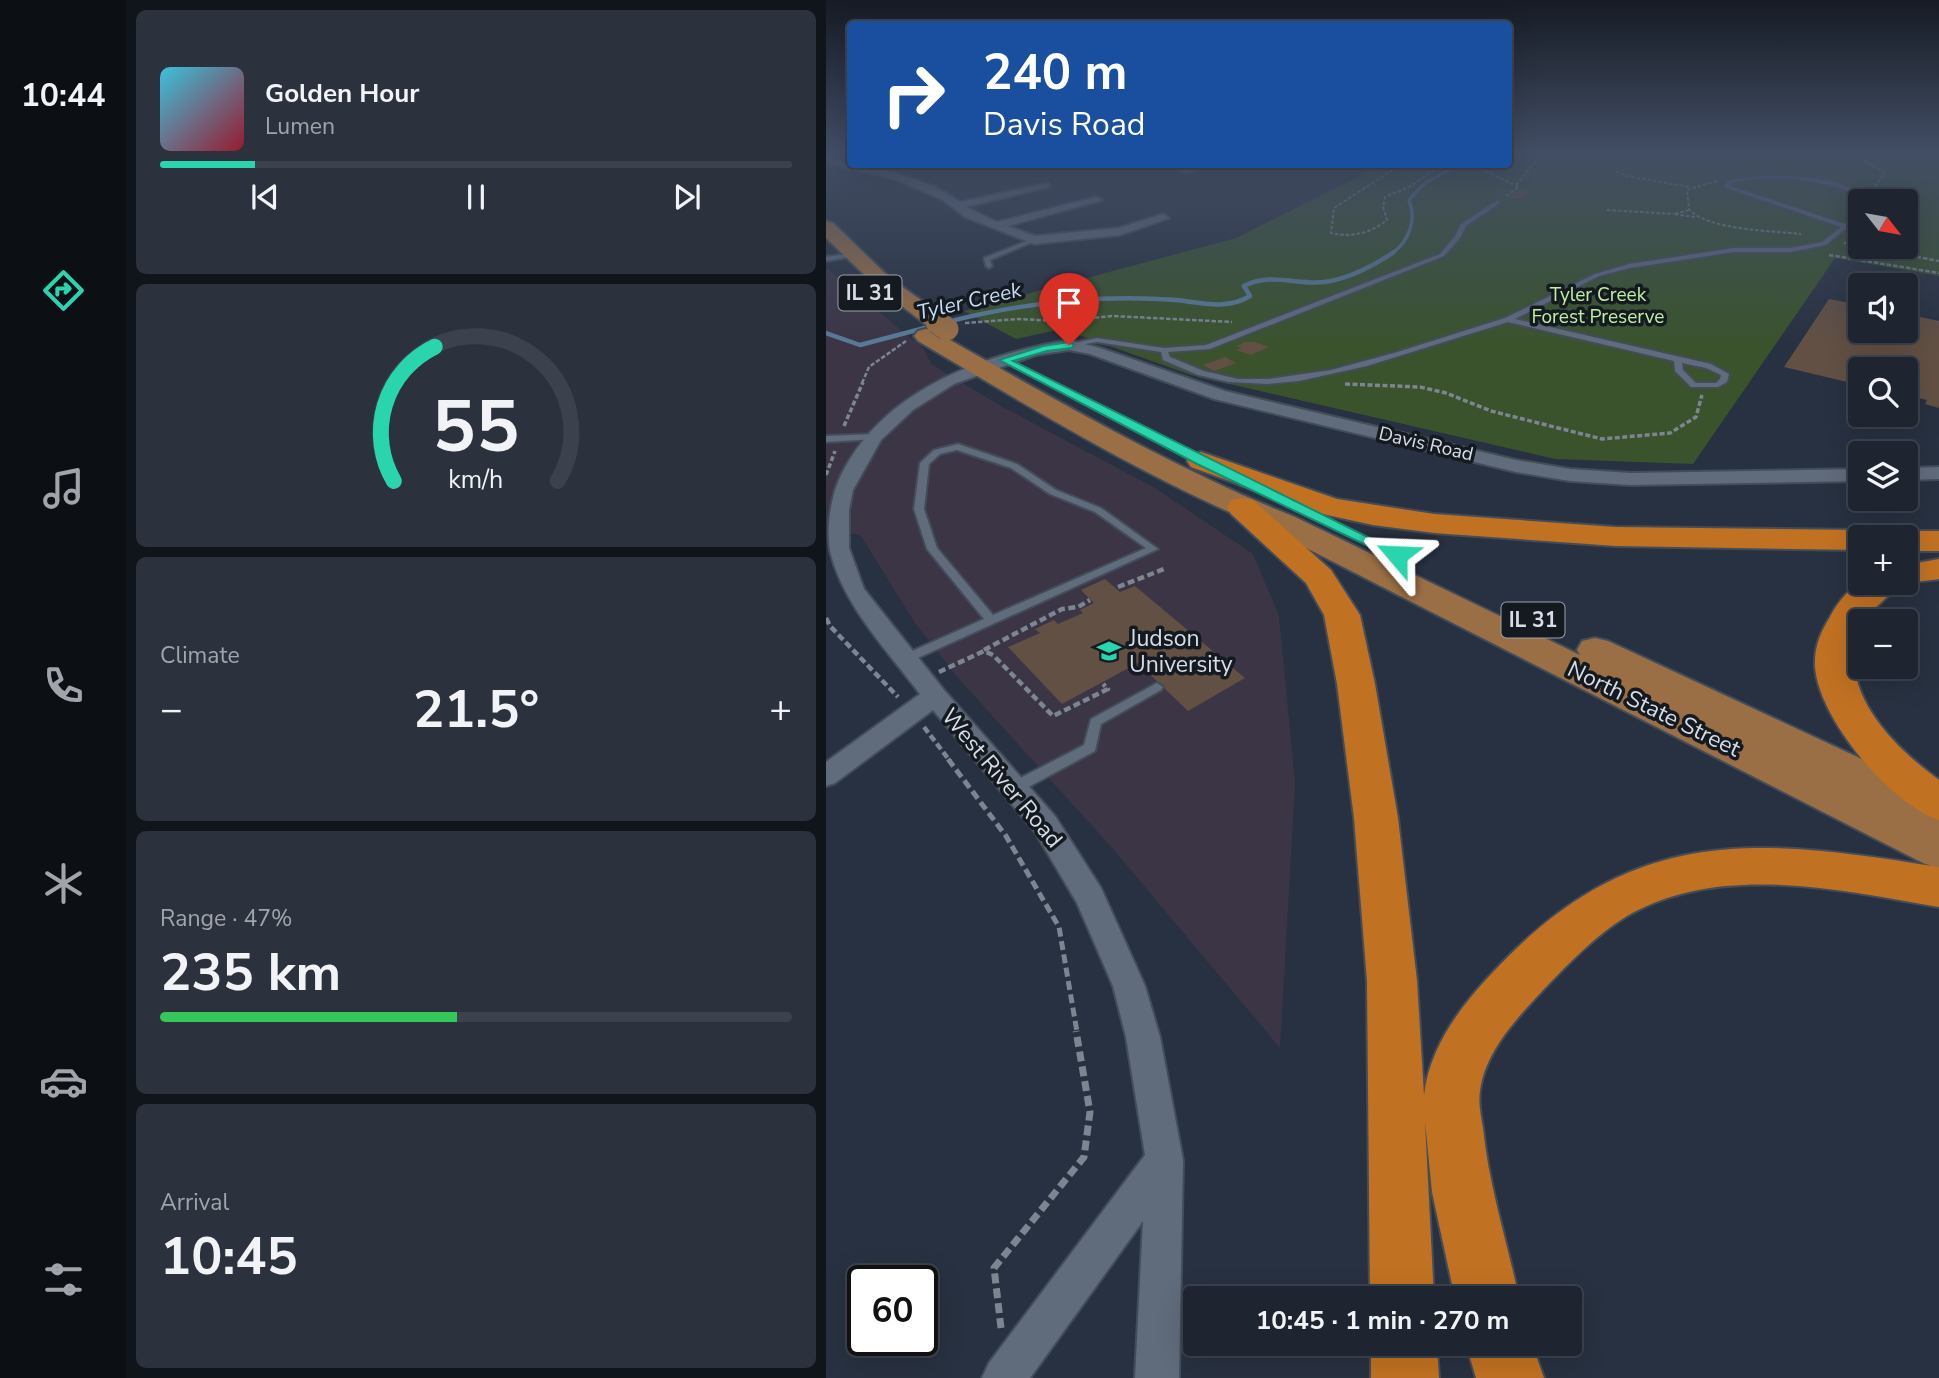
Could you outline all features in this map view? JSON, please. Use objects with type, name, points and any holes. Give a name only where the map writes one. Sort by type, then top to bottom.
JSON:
[{"type":"highway","points":[[1201,461],[1303,500],[1372,516],[1577,536],[1848,540]]},
{"type":"highway","points":[[1242,507],[1319,577],[1342,615],[1356,684],[1376,818],[1392,981],[1402,1286]]},
{"type":"highway","points":[[1918,541],[1939,541]]},
{"type":"highway","points":[[1918,573],[1939,569]]},
{"type":"highway","points":[[1866,595],[1853,604],[1837,629],[1831,661],[1836,682],[1849,710],[1886,759],[1939,803]]},
{"type":"highway","points":[[1484,1286],[1465,1212],[1455,1145],[1452,1093],[1461,1056],[1484,1022],[1508,992],[1562,937],[1614,900],[1667,879],[1705,870],[1779,867],[1823,869],[1939,887]]},
{"type":"highway","points":[[1404,1356],[1405,1378]]},
{"type":"highway","points":[[1503,1356],[1510,1378]]},
{"type":"main road","name":"North State Street","points":[[826,227],[931,329]]},
{"type":"main road","name":"North State Street","points":[[827,258],[874,297],[992,364],[1201,461],[1939,815]]},
{"type":"main road","name":"North State Street","points":[[992,364],[1056,411],[1242,507],[1284,524],[1939,850]]},
{"type":"street","points":[[972,216],[1034,240],[1120,231],[1163,218]]},
{"type":"street","points":[[994,226],[1032,216]]},
{"type":"street","name":"Davis Road","points":[[992,364],[1046,348],[1069,345],[1095,351],[1220,395],[1516,466],[1570,475],[1630,479],[1848,475]]},
{"type":"street","name":"West River Road","points":[[992,364],[922,395],[874,437],[843,490],[837,528],[839,548],[854,590],[905,659],[916,696],[1014,788],[1045,824],[1070,861],[1116,954],[1143,1037],[1164,1160],[1157,1378]]},
{"type":"street","points":[[1918,474],[1939,473]]},
{"type":"street","points":[[826,776],[916,696]]},
{"type":"street","points":[[1008,1372],[1164,1160]]},
{"type":"lane","points":[[1069,345],[1097,340],[1164,351],[1207,347],[1442,255],[1458,237],[1463,225],[1476,216]]},
{"type":"lane","points":[[1815,216],[1845,226]]},
{"type":"lane","points":[[1164,351],[1166,358],[1221,378],[1260,383],[1303,379],[1508,320],[1597,275],[1629,266],[1734,250],[1801,249],[1824,244],[1848,224]]},
{"type":"lane","points":[[989,266],[986,259],[1034,240]]},
{"type":"lane","points":[[827,258],[853,255]]},
{"type":"lane","points":[[1508,320],[1709,366],[1725,374],[1724,380],[1718,385],[1694,385],[1679,371],[1678,360]]},
{"type":"lane","points":[[826,439],[874,437]]},
{"type":"lane","points":[[905,659],[1153,549],[1098,510],[1053,492],[1014,466],[958,447],[947,448],[932,455],[925,463],[919,509],[923,526],[937,557],[991,620]]},
{"type":"lane","points":[[1014,788],[1090,748],[1096,722],[1157,687]]},
{"type":"path","points":[[1333,216],[1331,233],[1357,235],[1383,225],[1387,220],[1386,216]]},
{"type":"path","points":[[1689,216],[1848,243]]},
{"type":"path","points":[[1801,249],[1939,273]]},
{"type":"path","points":[[1918,257],[1939,261]]},
{"type":"path","points":[[1303,379],[1337,384],[1420,387],[1446,393],[1491,411],[1602,439],[1670,433],[1696,417],[1703,387]]},
{"type":"path","points":[[1118,587],[1164,569]]},
{"type":"path","points":[[916,696],[984,651],[1062,609],[1078,607],[1090,600]]},
{"type":"path","points":[[826,618],[830,626],[916,696],[1006,836],[1059,927],[1090,1112],[1084,1157],[994,1268],[996,1309],[1008,1372]]},
{"type":"path","points":[[984,651],[993,655],[1053,716],[1108,689],[1103,684]]},
{"type":"shaded area","name":"Judson University","points":[[826,268],[924,349],[931,364],[1001,406],[1155,488],[1253,554],[1279,616],[1295,783],[1280,1048],[1114,850],[958,678],[915,623],[861,536],[826,526]]},
{"type":"green space","name":"Tyler Creek Forest Preserve","points":[[1279,216],[1848,216],[1848,259],[1918,259],[1918,216],[1939,216],[1939,276],[1835,258],[1693,464],[1555,459],[1191,375],[1062,329],[1016,339],[964,311],[1236,238]]},
{"type":"building","points":[[1829,299],[1848,303],[1848,343],[1918,343],[1918,317],[1939,321],[1939,408],[1925,404],[1927,400],[1918,398],[1918,357],[1848,357],[1848,382],[1784,367]]},
{"type":"building","points":[[1245,342],[1269,347],[1251,355],[1236,350],[1241,348],[1237,346]]},
{"type":"building","points":[[1225,357],[1236,363],[1214,371],[1203,365]]},
{"type":"building","points":[[1105,579],[1120,592],[1135,586],[1245,678],[1188,711],[1138,663],[1062,704],[1008,647],[1040,633],[1035,629],[1054,620],[1058,624],[1083,613],[1080,610],[1094,603],[1081,590]]},
{"type":"waterway","name":"Tyler Creek","points":[[1392,254],[1407,237],[1412,216]]},
{"type":"waterway","name":"Tyler Creek","points":[[947,322],[1032,305],[1090,299],[1148,298],[1214,304],[1233,303],[1250,296],[1244,286],[1254,282],[1273,279],[1324,282],[1360,271],[1392,254]]},
{"type":"waterway","name":"Tyler Creek","points":[[826,333],[860,345],[936,325]]},
{"type":"place","name":"Judson University","points":[[1109,651]]},
{"type":"route","points":[[1069,345],[1033,351],[1004,360],[1201,461],[1397,555]]}]
